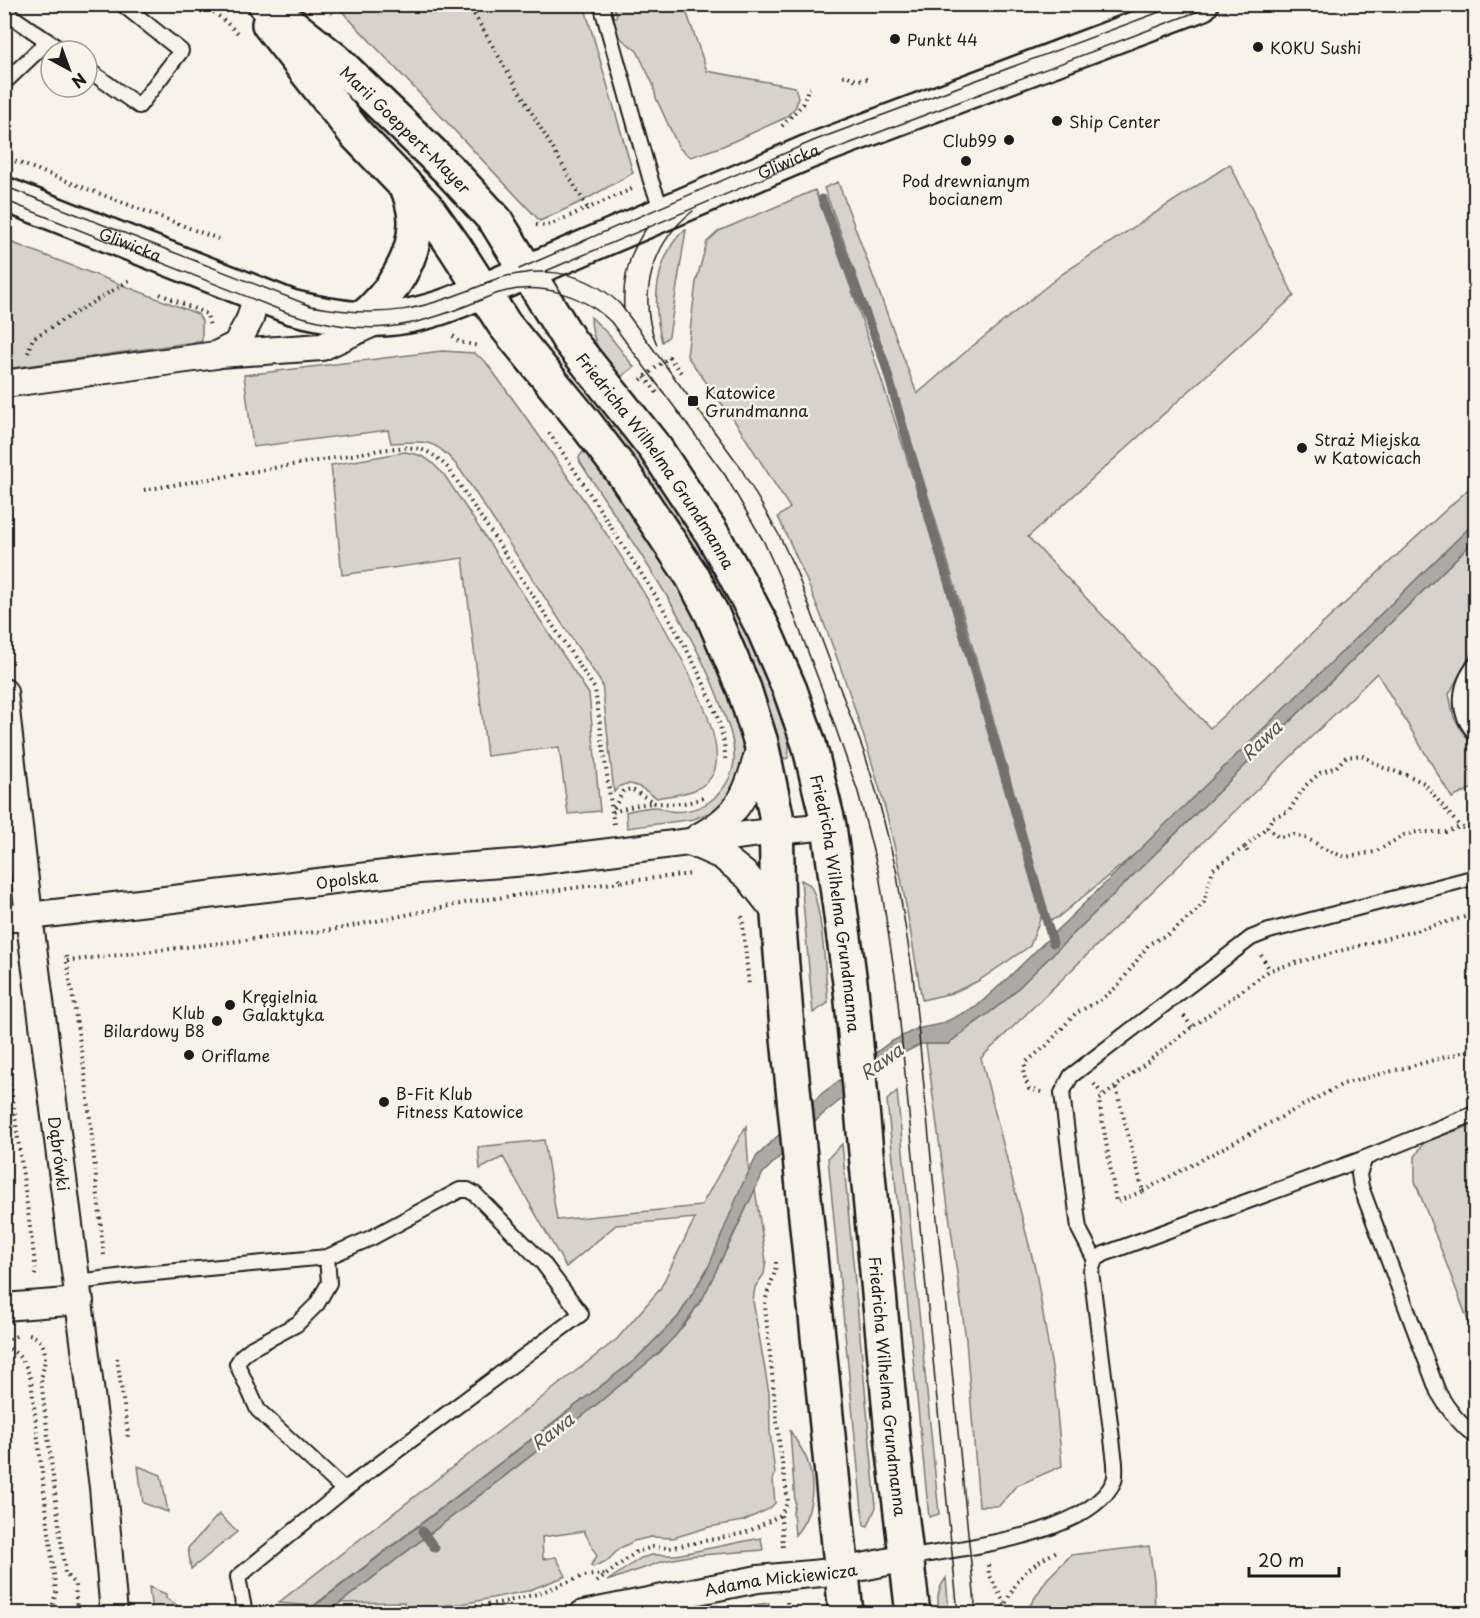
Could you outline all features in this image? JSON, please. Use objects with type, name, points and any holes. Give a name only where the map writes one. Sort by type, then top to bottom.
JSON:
[{"type":"main road","name":"Marii Goeppert-Mayer","points":[[254,4],[356,134],[408,188],[441,227],[482,292]]},
{"type":"main road","name":"Marii Goeppert-Mayer","points":[[265,4],[335,60],[448,170],[496,222],[528,272]]},
{"type":"main road","name":"Gliwicka","points":[[4,194],[291,307],[333,317],[371,320],[405,318],[427,313],[482,292],[808,152],[1201,4]]},
{"type":"main road","name":"Gliwicka","points":[[371,320],[410,256],[416,218],[408,188]]},
{"type":"main road","name":"Friedricha Wilhelma Grundmanna","points":[[528,272],[579,354],[668,467],[734,571],[764,630],[790,690],[809,744],[829,826],[851,990],[893,1445],[913,1614]]},
{"type":"main road","name":"Friedricha Wilhelma Grundmanna","points":[[482,292],[504,324],[606,448],[692,576],[725,640],[761,743],[776,815],[778,915],[787,1028],[846,1614]]},
{"type":"street","name":"Gliwicka","points":[[216,355],[236,345],[250,319],[257,294]]},
{"type":"street","name":"Gliwicka","points":[[4,384],[216,355],[322,347],[371,320]]},
{"type":"street","name":"Dąbrówki","points":[[4,692],[17,917],[79,1292],[103,1486],[114,1614]]},
{"type":"street","name":"Opolska","points":[[690,842],[711,831],[728,818],[749,787],[761,743]]},
{"type":"street","name":"Opolska","points":[[17,917],[419,870],[529,862],[829,826]]},
{"type":"street","points":[[690,842],[722,856],[747,876],[778,915]]},
{"type":"street","points":[[4,1307],[79,1292]]},
{"type":"street","name":"Adama Mickiewicza","points":[[583,1614],[758,1579],[843,1571],[906,1558]]},
{"type":"lane","points":[[99,78],[139,106],[181,51],[122,4]]},
{"type":"lane","points":[[601,4],[651,182],[663,213]]},
{"type":"lane","points":[[4,11],[45,39]]},
{"type":"lane","points":[[4,84],[39,50]]},
{"type":"lane","points":[[1476,664],[1466,675],[1461,694],[1463,715],[1476,734]]},
{"type":"lane","points":[[1095,1260],[1080,1229],[1062,1093],[1071,1076],[1251,938],[1269,931],[1476,877]]},
{"type":"lane","points":[[906,1558],[987,1545],[1038,1533],[1088,1508],[1102,1497],[1114,1480],[1116,1463],[1091,1271],[1095,1260],[1104,1254],[1365,1158],[1476,1113]]},
{"type":"lane","points":[[1365,1158],[1359,1174],[1361,1187],[1438,1392],[1446,1407],[1461,1425],[1476,1437]]},
{"type":"lane","points":[[79,1292],[133,1275],[327,1257],[371,1239],[460,1191],[468,1190],[475,1194],[542,1262],[581,1314],[344,1490],[238,1577],[245,1614]]},
{"type":"lane","points":[[327,1257],[329,1283],[317,1304],[297,1324],[252,1348],[242,1356],[237,1364],[258,1410],[344,1490]]},
{"type":"path","points":[[468,4],[587,207]]},
{"type":"path","points":[[843,76],[846,75],[856,80],[868,79]]},
{"type":"path","points":[[775,129],[785,125],[803,104],[810,88]]},
{"type":"path","points":[[4,157],[218,239]]},
{"type":"path","points":[[529,218],[536,225],[547,226],[587,207],[651,182]]},
{"type":"path","points":[[27,355],[33,338],[130,280]]},
{"type":"path","points":[[160,294],[207,314],[210,329]]},
{"type":"path","points":[[657,393],[645,377],[650,372],[669,357],[681,373]]},
{"type":"path","points":[[559,446],[637,567],[689,656],[706,691],[722,737],[725,752],[724,766]]},
{"type":"path","points":[[144,490],[404,447],[435,454],[449,469],[595,688],[613,812]]},
{"type":"path","points":[[1062,1093],[1029,1089],[1023,1073],[1026,1062],[1046,1046],[1076,1013],[1099,1001],[1118,986],[1149,944],[1172,932],[1194,913],[1204,902],[1213,869],[1245,847],[1267,827],[1273,816],[1289,811],[1305,786],[1320,773],[1336,767],[1346,757],[1362,755],[1382,767],[1424,783],[1460,828]]},
{"type":"path","points":[[613,812],[620,795],[631,789],[656,803]]},
{"type":"path","points":[[613,812],[656,803],[678,805],[699,799],[709,792]]},
{"type":"path","points":[[1267,827],[1278,837],[1294,835],[1303,837],[1345,857],[1375,852],[1404,835],[1417,832],[1446,832],[1460,828],[1476,833]]},
{"type":"path","points":[[1245,847],[1249,855]]},
{"type":"path","points":[[619,870],[620,882]]},
{"type":"path","points":[[67,961],[332,930],[474,901],[696,874]]},
{"type":"path","points":[[741,911],[750,997]]},
{"type":"path","points":[[1476,914],[1270,970],[1192,1027],[1099,1100],[1116,1202],[1143,1191],[1343,1084],[1476,1049]]},
{"type":"path","points":[[4,1036],[36,1271],[35,1277],[29,1283]]},
{"type":"path","points":[[1116,1088],[1143,1191]]},
{"type":"path","points":[[776,1259],[776,1272],[766,1297],[765,1307],[780,1449],[788,1501],[781,1515],[784,1577],[789,1614]]},
{"type":"path","points":[[47,1614],[52,1607],[56,1592],[31,1380],[25,1363],[4,1344],[23,1332],[36,1337],[43,1343],[46,1354],[41,1380],[65,1573],[75,1585],[77,1614]]},
{"type":"path","points":[[422,1614],[504,1602],[537,1594],[584,1576],[606,1574],[636,1552],[653,1547],[669,1548],[745,1533],[781,1515]]},
{"type":"path","points":[[1001,1614],[1010,1591],[1019,1577],[1066,1546]]},
{"type":"shaded area","points":[[336,5],[584,5],[633,173],[583,201],[540,221]]},
{"type":"shaded area","points":[[612,5],[684,5],[707,71],[795,87],[798,97],[796,107],[785,118],[723,146],[691,157],[679,148],[637,51],[618,36],[612,21],[617,15]]},
{"type":"shaded area","points":[[1230,164],[1294,296],[1028,537],[1210,728],[1475,483],[1475,522],[1141,849],[1057,918],[1050,920],[917,460],[857,278],[824,188],[838,182],[917,394],[1062,274]]},
{"type":"shaded area","points":[[815,190],[856,302],[904,449],[1042,914],[1030,946],[978,981],[952,993],[922,1000],[893,842],[870,755],[835,651],[778,517],[790,508],[738,426],[687,356],[696,282],[707,242],[719,231]]},
{"type":"shaded area","points":[[686,230],[669,336],[662,342],[657,317],[659,279],[673,243]]},
{"type":"shaded area","points":[[5,240],[198,314],[202,321],[202,341],[5,369]]},
{"type":"shaded area","points":[[591,317],[609,335],[634,367],[618,379],[596,343]]},
{"type":"shaded area","points":[[442,351],[474,353],[485,361],[585,501],[628,566],[667,632],[697,692],[714,741],[713,774],[702,786],[688,792],[657,798],[630,784],[624,784],[614,792],[602,684],[461,471],[445,453],[431,444],[391,443],[388,430],[253,447],[244,375]]},
{"type":"shaded area","points":[[615,424],[679,513],[735,608],[783,715],[788,737],[788,758],[785,759],[782,756],[754,667],[720,595],[668,510],[610,429]]},
{"type":"shaded area","points":[[586,448],[676,581],[693,611],[730,697],[737,721],[745,756],[739,783],[718,809],[694,819],[627,828],[626,812],[653,807],[668,811],[685,811],[709,802],[719,794],[729,778],[734,760],[734,747],[711,679],[678,615],[580,462],[579,457]]},
{"type":"shaded area","points":[[405,452],[428,460],[445,476],[589,694],[600,811],[568,814],[559,747],[487,756],[463,558],[342,575],[331,465]]},
{"type":"shaded area","points":[[1475,540],[1475,646],[1449,694],[1454,718],[1475,747],[1475,787],[1452,798],[1377,673],[981,1058],[1036,1272],[1054,1380],[1062,1466],[1016,1486],[999,1506],[979,1506],[966,1340],[926,1044],[948,1044],[1009,997]]},
{"type":"shaded area","points":[[801,880],[809,884],[817,905],[825,959],[828,1003],[813,1013]]},
{"type":"shaded area","points":[[897,1091],[939,1514],[929,1517],[887,1100]]},
{"type":"shaded area","points":[[1476,1124],[1475,1339],[1415,1181],[1415,1157],[1424,1142]]},
{"type":"shaded area","points":[[746,1126],[749,1173],[709,1266],[678,1317],[636,1359],[313,1606],[278,1603],[617,1339],[660,1289],[695,1218],[616,1225],[566,1267],[503,1157],[480,1169],[478,1147],[544,1140],[557,1220],[701,1206]]},
{"type":"shaded area","points":[[842,1144],[876,1507],[868,1526],[864,1525],[862,1510],[828,1158]]},
{"type":"shaded area","points":[[755,1189],[766,1261],[764,1274],[755,1287],[753,1301],[769,1393],[775,1503],[769,1509],[743,1521],[709,1527],[673,1538],[651,1537],[634,1541],[620,1548],[607,1561],[592,1567],[597,1556],[584,1531],[542,1537],[543,1559],[556,1557],[566,1576],[527,1591],[462,1604],[405,1609],[404,1602],[340,1603],[585,1414],[659,1353],[690,1318],[730,1243]]},
{"type":"shaded area","points":[[790,1430],[807,1459],[812,1482],[809,1510],[795,1535],[793,1512],[795,1503]]},
{"type":"shaded area","points":[[138,1466],[161,1475],[168,1512],[143,1503]]},
{"type":"shaded area","points":[[219,1514],[237,1532],[191,1569],[188,1548]]},
{"type":"shaded area","points":[[761,1538],[763,1550],[689,1556],[664,1561],[607,1581],[641,1558],[652,1555],[676,1555]]},
{"type":"shaded area","points":[[1149,1546],[1154,1580],[1155,1613],[1025,1613],[1047,1579],[1071,1555]]},
{"type":"shaded area","points":[[946,1578],[949,1613],[939,1613],[938,1594]]},
{"type":"shaded area","points":[[149,1587],[166,1594],[166,1598],[189,1613],[152,1613]]},
{"type":"shaded area","points":[[769,1603],[770,1613],[720,1613],[754,1605]]},
{"type":"water","name":"Rawa","points":[[1475,522],[1475,540],[1009,997],[948,1044],[921,1044],[890,1060],[822,1115],[763,1173],[703,1298],[677,1334],[659,1353],[585,1414],[327,1613],[304,1614],[636,1359],[678,1317],[693,1293],[709,1266],[741,1187],[757,1156],[820,1095],[889,1043],[916,1029],[941,1024],[976,1007]]},
{"type":"waterway","points":[[822,199],[884,361],[1053,943]]},
{"type":"waterway","points":[[422,1531],[435,1548]]},
{"type":"tram line","points":[[519,269],[813,141],[1181,4]]},
{"type":"tram line","points":[[546,271],[806,160],[1217,4]]},
{"type":"tram line","points":[[4,186],[311,306],[361,312],[404,310],[445,299],[492,281]]},
{"type":"tram line","points":[[4,200],[288,313],[316,321],[365,328],[387,327],[431,318],[483,299]]},
{"type":"tram line","points":[[657,345],[648,309],[652,272],[667,239],[693,211]]},
{"type":"tram line","points":[[624,310],[624,287],[628,266],[636,245],[648,226]]},
{"type":"tram line","points":[[485,283],[521,273],[556,273],[573,276],[590,283],[620,304],[739,465],[779,535],[796,571],[865,755],[896,869],[913,975],[976,1614]]},
{"type":"tram line","points":[[477,302],[496,294],[518,289],[547,290],[575,298],[611,322],[725,475],[764,542],[822,689],[858,792],[879,874],[896,982],[958,1614]]},
{"type":"place","name":"Punkt 44","points":[[895,39]]},
{"type":"place","name":"KOKU Sushi","points":[[1258,47]]},
{"type":"place","name":"Ship Center","points":[[1057,121]]},
{"type":"place","name":"Club99","points":[[1009,140]]},
{"type":"place","name":"Pod drewnianym bocianem","points":[[966,161]]},
{"type":"place","name":"Katowice Grundmanna","points":[[693,401]]},
{"type":"place","name":"Straż Miejska w Katowicach","points":[[1302,448]]},
{"type":"place","name":"Kręgielnia Galaktyka","points":[[230,1005]]},
{"type":"place","name":"Klub Bilardowy B8","points":[[217,1021]]},
{"type":"place","name":"Oriflame","points":[[189,1055]]},
{"type":"place","name":"B-Fit Klub Fitness Katowice","points":[[384,1102]]}]
